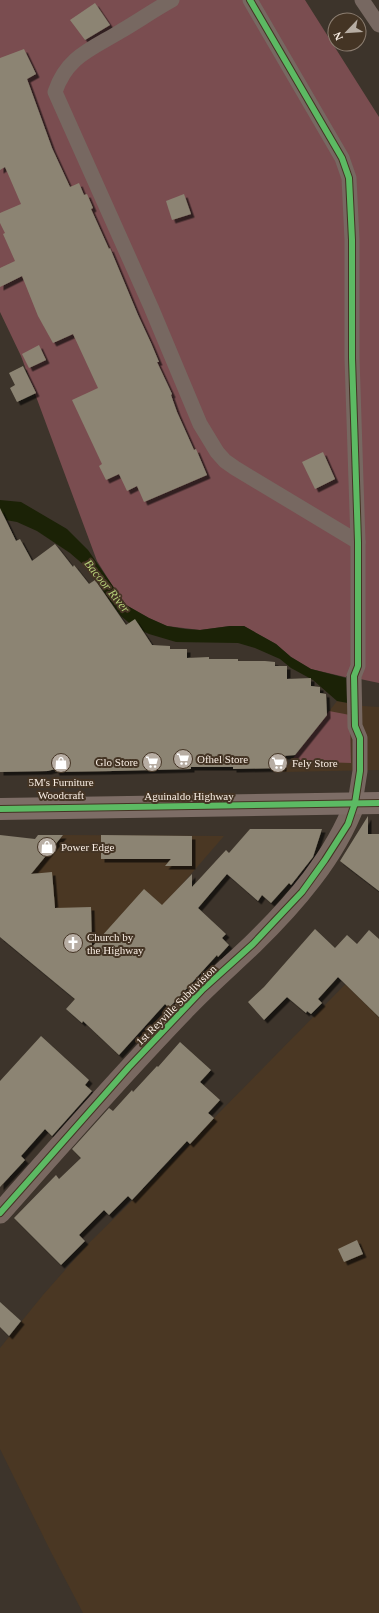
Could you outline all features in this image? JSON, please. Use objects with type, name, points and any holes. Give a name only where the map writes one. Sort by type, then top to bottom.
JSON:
[{"type":"highway","name":"Aguinaldo Highway","points":[[0,809],[356,803],[379,804]]},
{"type":"street","points":[[172,0],[83,53],[68,67],[60,79],[55,92],[151,307],[200,424],[217,452],[225,461],[235,468],[358,542]]},
{"type":"street","points":[[250,0],[342,158],[349,178],[352,240],[352,358],[358,542],[360,710],[355,726],[360,738],[360,771],[356,803]]},
{"type":"street","points":[[362,0],[379,25]]},
{"type":"street","name":"1st Reyville Subdivision","points":[[0,1214],[129,1067],[203,989],[253,944],[302,892],[348,824],[356,803]]},
{"type":"shaded area","points":[[0,0],[305,0],[327,35],[327,52],[338,52],[379,117],[379,685],[311,669],[291,657],[276,644],[244,626],[230,626],[200,630],[167,626],[126,605],[97,561],[21,356],[0,312]]},
{"type":"shaded area","points":[[337,701],[379,705],[379,770],[283,772]]},
{"type":"shaded area","points":[[329,711],[350,715],[351,763],[291,761]]},
{"type":"shaded area","points":[[63,835],[224,836],[178,889],[75,999],[0,912]]},
{"type":"shaded area","points":[[379,950],[379,1613],[83,1613],[0,1449],[0,1348],[43,1295],[88,1244],[190,1144]]},
{"type":"water","name":"Bacoor River","points":[[0,500],[21,502],[67,529],[88,550],[126,605],[167,626],[200,630],[230,626],[244,626],[276,644],[291,657],[311,669],[350,679],[348,703],[337,701],[313,680],[291,668],[280,659],[255,648],[238,643],[176,642],[149,634],[134,627],[121,616],[85,566],[70,553],[37,531],[17,522],[0,519]]},
{"type":"pier","points":[[346,676],[379,683],[379,707],[347,705]]},
{"type":"building","points":[[95,3],[110,25],[85,40],[70,20]]},
{"type":"building","points":[[24,49],[36,74],[27,79],[52,148],[70,187],[79,183],[84,195],[87,194],[93,208],[91,209],[109,249],[110,248],[159,362],[157,362],[172,394],[171,395],[177,412],[194,450],[196,449],[207,475],[144,502],[137,486],[127,491],[119,474],[106,480],[99,466],[102,464],[72,400],[98,388],[73,334],[53,343],[38,316],[22,276],[0,287],[0,268],[15,261],[3,234],[5,233],[0,223],[0,213],[21,204],[5,167],[0,170],[0,58]]},
{"type":"building","points":[[184,194],[191,214],[172,220],[166,201]]},
{"type":"building","points":[[39,345],[46,360],[29,368],[22,354]]},
{"type":"building","points":[[23,366],[36,393],[17,402],[10,388],[15,385],[9,373]]},
{"type":"building","points":[[323,452],[335,479],[315,489],[302,462]]},
{"type":"building","points":[[0,508],[16,541],[20,539],[32,561],[55,544],[89,584],[95,580],[126,625],[135,619],[152,645],[170,646],[170,649],[187,649],[187,658],[209,657],[209,659],[265,661],[275,662],[275,666],[287,666],[287,679],[311,678],[311,686],[320,687],[320,693],[326,694],[327,715],[295,755],[283,756],[283,768],[233,769],[233,767],[191,767],[191,769],[56,772],[55,769],[48,771],[0,772]]},
{"type":"building","points":[[368,816],[368,834],[379,834],[379,891],[340,861]]},
{"type":"building","points":[[250,829],[322,829],[313,857],[291,885],[289,883],[271,903],[262,895],[258,901],[227,874],[198,908],[226,934],[222,938],[229,945],[218,957],[217,955],[169,1008],[165,1004],[119,1055],[83,1021],[82,1023],[66,1009],[75,999],[0,937],[0,835],[35,839],[38,835],[63,835],[31,874],[52,872],[55,908],[91,907],[92,947],[144,889],[162,905],[192,874],[192,887],[226,850],[229,853]]},
{"type":"building","points":[[101,835],[192,836],[192,866],[165,866],[171,859],[101,859]]},
{"type":"building","points":[[315,929],[335,948],[347,935],[357,944],[369,930],[379,939],[379,1017],[338,977],[318,999],[322,1003],[311,1014],[307,1011],[306,1013],[287,997],[264,1020],[248,1002],[264,987]]},
{"type":"building","points":[[41,1036],[89,1080],[85,1085],[92,1091],[52,1136],[45,1129],[21,1156],[25,1160],[0,1187],[0,1081]]},
{"type":"building","points":[[180,1042],[211,1070],[200,1082],[220,1100],[208,1113],[214,1118],[190,1144],[187,1141],[132,1200],[128,1196],[109,1215],[104,1210],[79,1235],[85,1241],[61,1265],[14,1218],[56,1175],[59,1179],[81,1158],[72,1149],[109,1108],[113,1111],[132,1090],[133,1092],[157,1066],[158,1067]]},
{"type":"building","points":[[357,1240],[363,1254],[344,1262],[338,1249]]},
{"type":"building","points":[[0,1302],[21,1321],[9,1336],[0,1327]]},
{"type":"cycle path","points":[[0,1213],[129,1067],[203,989],[253,944],[302,892],[348,824],[355,803],[360,771],[360,738],[355,726],[354,676],[358,666],[358,542],[352,358],[352,240],[349,178],[342,158],[250,0]]},
{"type":"cycle path","points":[[0,809],[379,803]]},
{"type":"place","name":"Ofhel Store","points":[[183,759]]},
{"type":"place","name":"Glo Store","points":[[152,762]]},
{"type":"place","name":"5M's Furniture Woodcraft","points":[[61,763]]},
{"type":"place","name":"Fely Store","points":[[278,763]]},
{"type":"place","name":"Power Edge","points":[[47,847]]},
{"type":"place","name":"Church by the Highway","points":[[73,943]]}]
